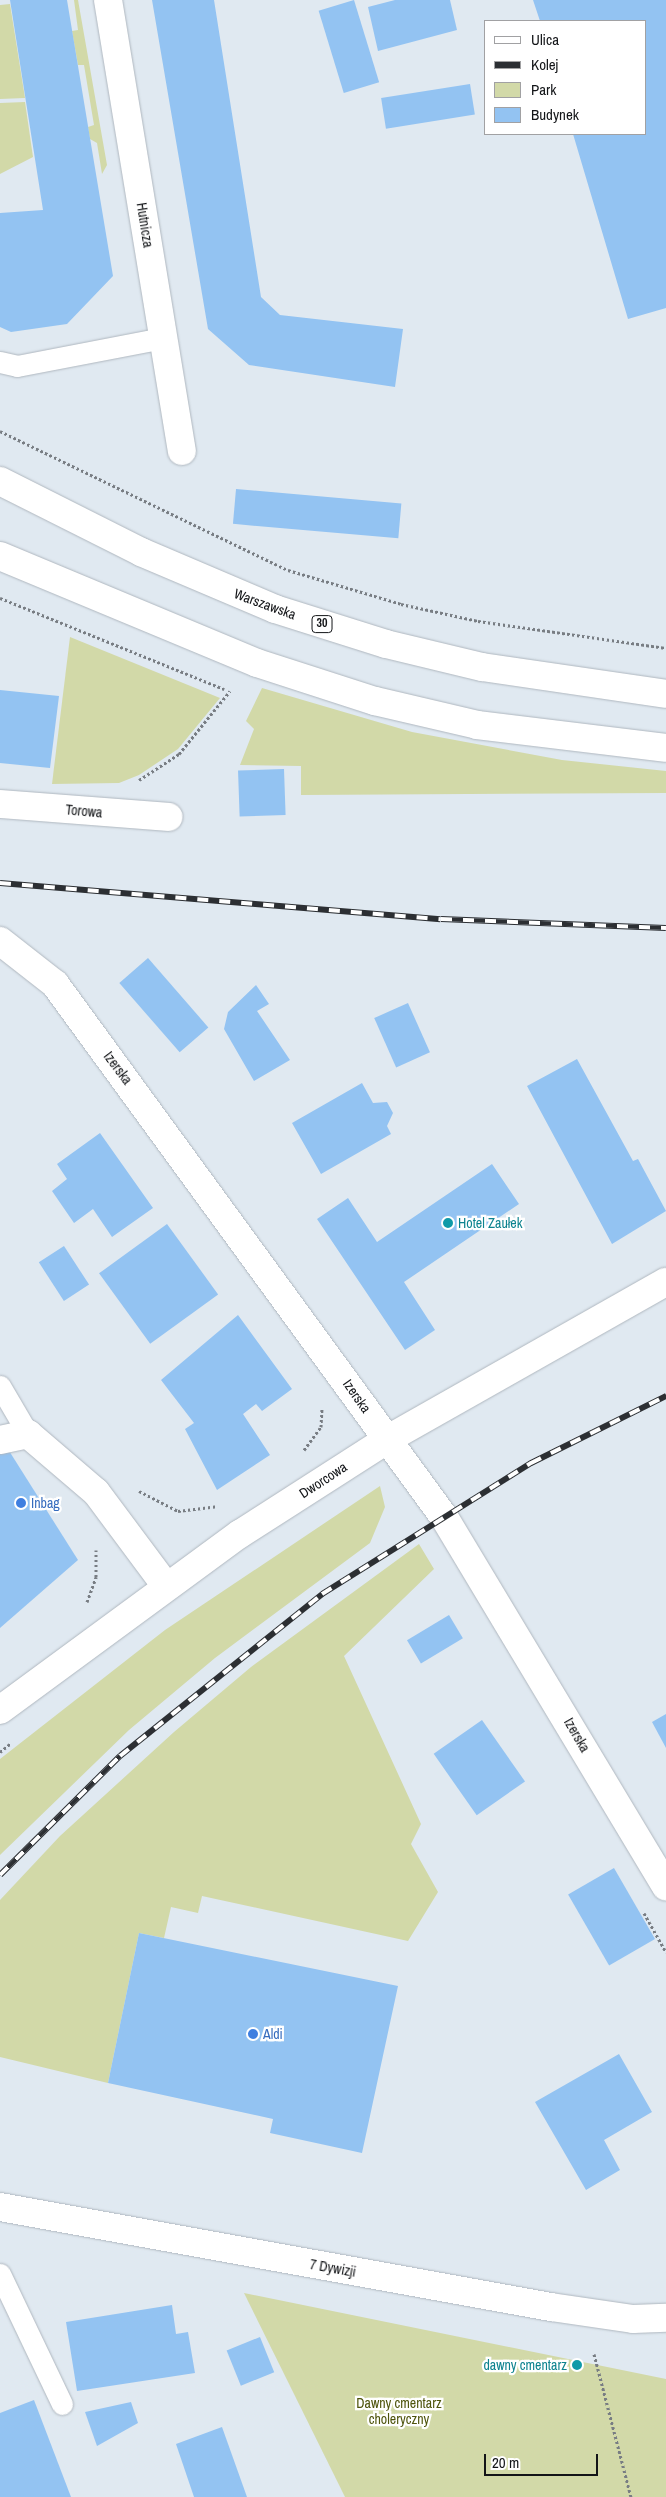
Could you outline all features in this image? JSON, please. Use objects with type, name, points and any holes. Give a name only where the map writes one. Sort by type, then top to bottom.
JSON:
[{"type":"street","name":"Hutnicza","points":[[108,0],[182,451]]},
{"type":"street","name":"Warszawska","points":[[0,481],[199,579],[284,612],[386,644],[482,667],[666,694]]},
{"type":"street","points":[[0,556],[257,663],[375,701],[477,726],[666,748]]},
{"type":"street","name":"Torowa","points":[[0,804],[169,817]]},
{"type":"street","name":"Izerska","points":[[0,941],[55,984],[388,1439],[484,1578],[666,1886]]},
{"type":"street","name":"Dworcowa","points":[[0,1710],[166,1586],[388,1439],[666,1282]]},
{"type":"street","points":[[8,1434],[96,1492],[166,1586]]},
{"type":"street","name":"7 Dywizji","points":[[0,2208],[551,2307],[633,2319],[666,2318]]},
{"type":"lane","points":[[0,362],[11,366],[34,364],[164,338]]},
{"type":"lane","points":[[0,1386],[8,1434]]},
{"type":"lane","points":[[0,2274],[62,2404]]},
{"type":"path","points":[[0,431],[288,570],[401,604],[478,621],[666,648]]},
{"type":"path","points":[[130,783],[179,754],[204,729],[230,691]]},
{"type":"path","points":[[300,1452],[321,1427],[321,1403]]},
{"type":"path","points":[[80,1608],[92,1592],[96,1577],[94,1544]]},
{"type":"path","points":[[641,1909],[666,1952]]},
{"type":"path","points":[[594,2354],[631,2497]]},
{"type":"green space","points":[[74,0],[78,0],[107,165],[102,174],[97,143],[90,139],[88,127],[94,125],[84,65],[78,65],[72,31],[78,30]]},
{"type":"green space","points":[[10,4],[25,98],[0,99],[0,5]]},
{"type":"green space","points":[[25,102],[33,157],[0,174],[0,103]]},
{"type":"green space","points":[[70,637],[220,698],[178,749],[139,775],[119,783],[52,784]]},
{"type":"green space","points":[[262,688],[412,732],[562,760],[666,771],[666,793],[301,795],[301,766],[240,765],[254,729],[246,721]]},
{"type":"green space","points":[[380,1486],[385,1507],[370,1543],[215,1658],[129,1730],[0,1855],[0,1759],[165,1630]]},
{"type":"green space","points":[[419,1544],[434,1569],[344,1656],[421,1824],[411,1844],[438,1892],[408,1941],[202,1896],[198,1913],[171,1907],[164,1938],[139,1933],[108,2083],[0,2057],[0,1900],[60,1836],[174,1732],[251,1667]]},
{"type":"green space","name":"Dawny cmentarz choleryczny","points":[[244,2293],[666,2379],[666,2497],[345,2497]]},
{"type":"building","points":[[10,0],[67,0],[113,276],[67,324],[11,332],[0,327],[0,213],[43,210]]},
{"type":"building","points":[[152,0],[214,0],[261,297],[280,315],[403,329],[395,387],[249,365],[208,329]]},
{"type":"building","points":[[354,0],[379,82],[344,93],[319,11]]},
{"type":"building","points":[[395,0],[450,0],[457,30],[378,51],[368,7]]},
{"type":"building","points":[[533,0],[666,0],[666,308],[628,319],[573,135],[646,135],[646,20],[540,20]]},
{"type":"building","points":[[470,84],[475,115],[386,129],[381,98]]},
{"type":"building","points":[[236,489],[401,503],[398,538],[233,524]]},
{"type":"building","points":[[0,690],[59,696],[50,768],[0,763]]},
{"type":"building","points":[[284,769],[286,815],[240,817],[238,771]]},
{"type":"building","points":[[148,958],[208,1027],[180,1052],[119,983]]},
{"type":"building","points":[[256,985],[269,1004],[257,1011],[290,1060],[254,1081],[224,1029],[228,1012]]},
{"type":"building","points":[[408,1003],[430,1052],[396,1067],[374,1018]]},
{"type":"building","points":[[577,1059],[633,1161],[638,1159],[666,1211],[612,1244],[527,1086]]},
{"type":"building","points":[[362,1083],[373,1103],[387,1102],[393,1113],[387,1126],[391,1134],[321,1174],[292,1123]]},
{"type":"building","points":[[100,1133],[153,1208],[112,1237],[93,1209],[74,1223],[52,1191],[67,1179],[57,1164]]},
{"type":"building","points":[[492,1164],[519,1204],[404,1282],[435,1330],[405,1350],[317,1219],[348,1198],[377,1242]]},
{"type":"building","points":[[167,1224],[218,1294],[150,1344],[99,1273]]},
{"type":"building","points":[[64,1246],[89,1285],[64,1301],[39,1262]]},
{"type":"building","points":[[238,1315],[292,1389],[262,1411],[256,1404],[243,1414],[270,1455],[217,1490],[185,1429],[194,1423],[161,1380]]},
{"type":"building","name":"Inbag","points":[[0,1445],[6,1446],[78,1560],[0,1628]]},
{"type":"building","points":[[449,1615],[463,1638],[421,1663],[407,1640]]},
{"type":"building","points":[[666,1714],[666,1748],[652,1722]]},
{"type":"building","points":[[482,1720],[525,1781],[477,1815],[434,1754]]},
{"type":"building","points":[[614,1868],[655,1939],[609,1966],[568,1894]]},
{"type":"building","name":"Aldi","points":[[139,1933],[398,1986],[362,2153],[270,2133],[273,2119],[108,2083]]},
{"type":"building","points":[[619,2054],[652,2112],[604,2140],[620,2170],[586,2190],[535,2102]]},
{"type":"building","points":[[172,2305],[176,2334],[188,2332],[195,2373],[77,2391],[66,2322]]},
{"type":"building","points":[[260,2337],[274,2372],[241,2386],[227,2350]]},
{"type":"building","points":[[34,2400],[71,2497],[0,2497],[0,2413]]},
{"type":"building","points":[[131,2402],[138,2423],[97,2446],[85,2412]]},
{"type":"building","points":[[222,2427],[247,2497],[194,2497],[176,2444]]},
{"type":"railway","points":[[0,883],[441,919],[666,928]]},
{"type":"railway","points":[[0,1875],[120,1756],[322,1594],[531,1463],[666,1396]]},
{"type":"place","name":"Hotel Zaułek","points":[[448,1223]]},
{"type":"place","name":"Inbag","points":[[21,1503]]},
{"type":"place","name":"Aldi","points":[[253,2034]]},
{"type":"place","name":"dawny cmentarz","points":[[577,2365]]}]
